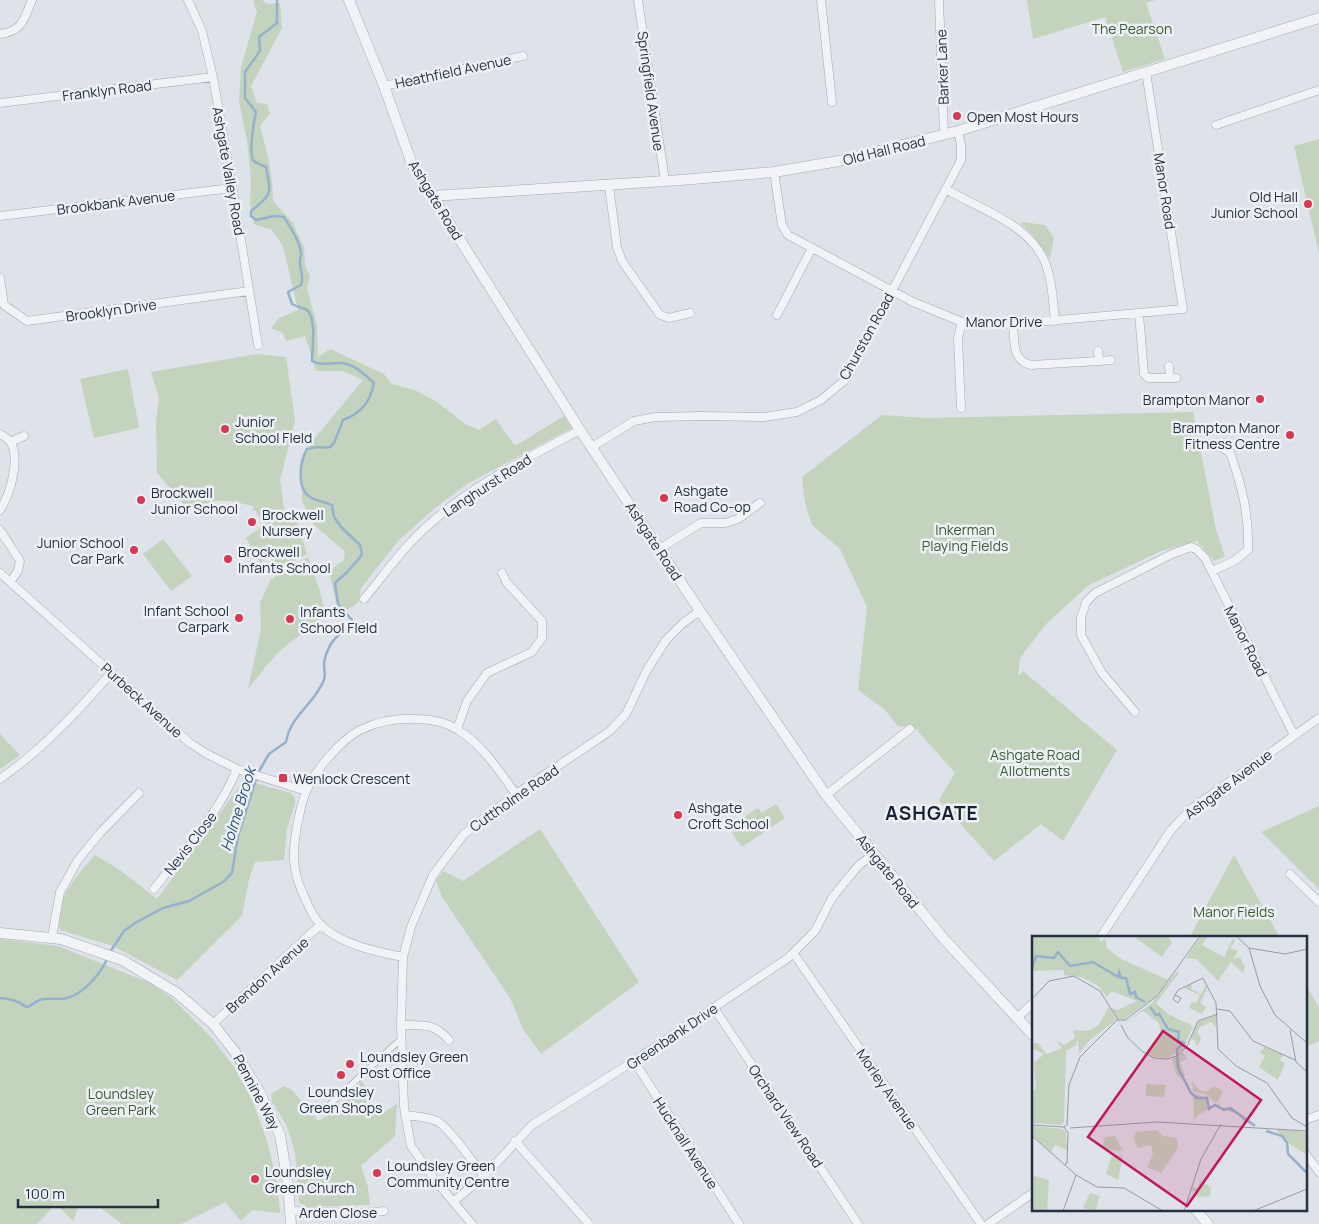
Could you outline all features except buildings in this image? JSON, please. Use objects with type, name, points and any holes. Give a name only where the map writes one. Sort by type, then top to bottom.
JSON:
[{"type":"street","points":[[0,34],[11,33],[22,25],[32,0]]},
{"type":"street","name":"Ashgate Valley Road","points":[[188,0],[202,31],[213,78],[258,345]]},
{"type":"street","name":"Ashgate Road","points":[[349,0],[384,86],[412,164],[580,430],[700,612],[826,795],[944,939],[1032,1034]]},
{"type":"street","name":"Springfield Avenue","points":[[638,0],[665,181]]},
{"type":"street","points":[[821,0],[832,102]]},
{"type":"street","name":"Barker Lane","points":[[940,0],[944,135]]},
{"type":"street","name":"Old Hall Road","points":[[432,196],[609,186],[774,172],[839,161],[958,131],[1319,18]]},
{"type":"street","name":"Heathfield Avenue","points":[[384,86],[523,56]]},
{"type":"street","name":"Manor Road","points":[[1146,72],[1183,309]]},
{"type":"street","name":"Franklyn Road","points":[[0,103],[213,78]]},
{"type":"street","points":[[1216,125],[1319,90]]},
{"type":"street","name":"Churston Road","points":[[592,447],[634,421],[702,416],[764,417],[797,412],[821,400],[845,380],[961,160],[961,145],[958,131]]},
{"type":"street","name":"Manor Drive","points":[[774,172],[782,225],[788,234],[913,302],[962,322],[1013,324],[1183,309]]},
{"type":"street","points":[[609,186],[617,246],[622,262],[660,315],[669,318],[690,313]]},
{"type":"street","name":"Brookbank Avenue","points":[[0,216],[232,188]]},
{"type":"street","points":[[946,189],[1011,224],[1033,244],[1042,257],[1048,271],[1055,321]]},
{"type":"street","points":[[777,315],[812,248]]},
{"type":"street","name":"Brooklyn Drive","points":[[0,278],[4,305],[27,322],[250,291]]},
{"type":"street","points":[[1139,314],[1144,374],[1148,378],[1173,378],[1169,366]]},
{"type":"street","points":[[961,408],[958,338],[962,322]]},
{"type":"street","points":[[1013,324],[1016,351],[1018,358],[1024,363],[1031,365],[1111,360]]},
{"type":"street","points":[[1098,351],[1099,360]]},
{"type":"street","name":"Langhurst Road","points":[[364,598],[411,542],[453,505],[518,463],[580,430]]},
{"type":"street","points":[[0,434],[10,442],[14,460],[9,491],[0,510]]},
{"type":"street","points":[[10,442],[24,436]]},
{"type":"street","points":[[1230,452],[1236,446]]},
{"type":"street","points":[[1212,572],[1234,561],[1248,550],[1248,528],[1243,490],[1230,452],[1220,447]]},
{"type":"street","points":[[659,549],[701,523],[726,523],[738,519],[760,503]]},
{"type":"street","points":[[0,530],[20,561],[18,571],[10,582]]},
{"type":"street","name":"Manor Road","points":[[1135,712],[1102,673],[1080,635],[1081,618],[1086,602],[1095,593],[1191,546],[1196,548],[1205,558],[1294,735]]},
{"type":"street","name":"Purbeck Avenue","points":[[0,573],[190,743],[237,769],[306,791]]},
{"type":"street","points":[[457,728],[467,701],[487,672],[532,652],[542,638],[542,621],[507,583],[502,573]]},
{"type":"street","name":"Cuttholme Road","points":[[472,1224],[435,1180],[411,1146],[405,1115],[401,1025],[403,957],[411,927],[433,875],[464,834],[516,794],[610,731],[626,714],[647,670],[666,640],[684,623],[700,612]]},
{"type":"street","points":[[0,779],[21,765],[48,741],[112,673]]},
{"type":"street","points":[[403,957],[372,951],[338,937],[320,926],[298,885],[292,853],[306,791],[324,760],[358,731],[383,721],[405,718],[429,719],[457,728],[477,744],[516,794]]},
{"type":"street","name":"Ashgate Avenue","points":[[1101,936],[1170,830],[1192,809],[1319,718]]},
{"type":"street","points":[[826,795],[910,729]]},
{"type":"street","name":"Nevis Close","points":[[154,889],[216,810],[237,769]]},
{"type":"street","points":[[52,937],[60,892],[78,860],[100,832],[139,793]]},
{"type":"street","name":"Greenbank Drive","points":[[453,1202],[484,1176],[532,1125],[634,1061],[794,954],[815,931],[832,898],[844,883],[859,865],[874,854]]},
{"type":"street","points":[[1290,874],[1302,891],[1319,902]]},
{"type":"street","name":"Brendon Avenue","points":[[213,1024],[320,926]]},
{"type":"street","name":"Pennine Way","points":[[0,933],[62,938],[110,955],[129,964],[178,994],[213,1024],[236,1052],[260,1091],[280,1135],[288,1184],[291,1224]]},
{"type":"street","name":"Morley Avenue","points":[[794,954],[981,1224]]},
{"type":"street","points":[[1017,1018],[1032,1004]]},
{"type":"street","name":"Orchard View Road","points":[[714,1008],[858,1224]]},
{"type":"street","points":[[401,1025],[424,1025],[440,1030],[449,1040]]},
{"type":"street","points":[[326,1108],[402,1038]]},
{"type":"street","name":"Hucknall Avenue","points":[[634,1061],[739,1224]]},
{"type":"street","points":[[405,1115],[424,1117],[438,1122],[459,1144],[484,1176]]},
{"type":"street","points":[[1306,1120],[1319,1115]]},
{"type":"street","points":[[515,1141],[589,1224]]},
{"type":"street","points":[[1306,1154],[1319,1172]]},
{"type":"street","points":[[988,1224],[1032,1193]]},
{"type":"street","name":"Arden Close","points":[[291,1212],[384,1212]]},
{"type":"street","points":[[1198,1212],[1208,1224]]},
{"type":"green space","points":[[253,0],[262,0],[267,4],[280,3],[282,28],[251,86],[257,103],[267,104],[270,114],[260,126],[271,172],[273,201],[293,223],[304,248],[305,266],[310,276],[307,289],[317,325],[318,357],[330,349],[384,374],[392,384],[417,391],[437,402],[465,424],[479,430],[496,419],[515,446],[564,416],[572,428],[467,484],[434,509],[399,540],[361,588],[359,601],[339,615],[329,571],[344,560],[345,551],[314,525],[302,501],[302,459],[315,438],[363,380],[343,371],[316,371],[305,336],[286,341],[283,333],[271,328],[279,318],[298,310],[283,246],[272,230],[254,224],[250,204],[251,178],[247,141],[239,101],[241,67],[257,12]]},
{"type":"green space","name":"The Pearson","points":[[1027,0],[1156,0],[1146,3],[1165,59],[1123,72],[1105,17],[1033,39]]},
{"type":"green space","points":[[1319,139],[1319,253],[1294,146]]},
{"type":"green space","points":[[1022,222],[1045,225],[1054,238],[1050,259],[1032,234],[1021,224]]},
{"type":"green space","name":"Junior School FIeld","points":[[258,354],[286,357],[295,421],[280,480],[286,521],[295,515],[307,554],[278,570],[270,557],[260,563],[246,538],[264,525],[255,510],[253,511],[253,506],[231,501],[214,501],[200,514],[186,507],[157,473],[156,421],[159,398],[151,372]]},
{"type":"green space","points":[[128,369],[139,428],[94,438],[80,379]]},
{"type":"green space","name":"Inkerman Playing Fields","points":[[1193,412],[1216,530],[1225,556],[1214,561],[1197,541],[1161,551],[1089,585],[1046,624],[1020,658],[1018,677],[1023,671],[1117,750],[1063,841],[1041,824],[994,861],[939,800],[955,773],[915,728],[898,726],[884,709],[858,690],[867,607],[840,549],[812,525],[805,503],[802,477],[882,415],[926,418]]},
{"type":"green space","points":[[163,539],[192,576],[171,591],[143,554]]},
{"type":"green space","name":"Infants School FIeld","points":[[308,557],[320,591],[325,614],[282,649],[248,689],[261,629],[260,603],[270,580]]},
{"type":"green space","points":[[0,734],[20,755],[0,769]]},
{"type":"green space","points":[[244,780],[291,793],[295,798],[287,829],[284,860],[255,862],[249,879],[242,916],[177,980],[113,946],[60,930],[60,909],[63,899],[74,880],[95,855],[120,870],[157,899]]},
{"type":"green space","points":[[776,804],[785,818],[742,847],[732,833],[745,824],[741,819],[758,808],[762,813]]},
{"type":"green space","name":"Manor Fields","points":[[1319,806],[1319,889],[1261,832]]},
{"type":"green space","points":[[540,829],[639,982],[541,1054],[523,1029],[510,998],[442,897],[436,881],[443,871],[463,881]]},
{"type":"green space","name":"Manor Fields","points":[[1234,855],[1279,936],[1190,936]]},
{"type":"green space","name":"Loundsley Green Park","points":[[0,939],[58,946],[150,983],[173,999],[211,1037],[234,1067],[253,1102],[268,1144],[277,1183],[280,1213],[252,1210],[241,1221],[225,1202],[181,1224],[122,1224],[101,1208],[79,1206],[73,1221],[56,1204],[37,1224],[0,1224]]},
{"type":"green space","points":[[1306,985],[1319,1008],[1319,1041],[1306,1047]]},
{"type":"green space","points":[[361,1081],[367,1088],[363,1093],[382,1114],[397,1104],[395,1136],[361,1166],[368,1187],[370,1205],[306,1207],[299,1202],[295,1152],[287,1126],[272,1102],[271,1094],[284,1086],[292,1090],[318,1121],[342,1104]]},
{"type":"waterway","name":"Holme Brook","points":[[110,952],[124,931],[135,923],[163,908],[189,901],[223,882],[232,873],[238,836],[258,773],[269,754],[286,742],[293,724],[320,689],[325,678],[324,662],[330,645],[352,625],[352,620],[338,604],[335,583],[362,554],[360,545],[341,527],[334,517],[332,505],[312,498],[306,493],[301,481],[301,467],[307,449],[330,447],[334,443],[343,420],[355,414],[364,406],[370,396],[374,383],[358,370],[344,363],[322,364],[312,361],[313,327],[310,314],[307,310],[292,304],[288,292],[301,285],[302,282],[301,254],[297,239],[284,217],[274,216],[256,220],[251,216],[251,211],[267,197],[269,183],[266,167],[255,162],[252,158],[252,138],[256,112],[245,98],[245,72],[260,51],[259,37],[277,23],[277,0]]},
{"type":"waterway","name":"Holme Brook","points":[[0,998],[14,1000],[26,1007],[43,999],[64,999],[73,996],[91,982],[101,970],[108,957]]},
{"type":"place","name":"Open Most Hours","points":[[957,116]]},
{"type":"place","name":"Old Hall Junior School","points":[[1308,204]]},
{"type":"place","name":"Brampton Manor","points":[[1260,399]]},
{"type":"place","name":"Junior School FIeld","points":[[225,429]]},
{"type":"place","name":"Brampton Manor Fitness Centre","points":[[1290,435]]},
{"type":"place","name":"Ashgate Road Co-op","points":[[664,498]]},
{"type":"place","name":"Brockwell Junior School","points":[[141,500]]},
{"type":"place","name":"Brockwell Nursery","points":[[252,522]]},
{"type":"place","name":"Junior School Car Park","points":[[134,550]]},
{"type":"place","name":"Brockwell Infants School","points":[[228,559]]},
{"type":"place","name":"Infant School Carpark","points":[[239,618]]},
{"type":"place","name":"Infants School FIeld","points":[[290,619]]},
{"type":"place","name":"Wenlock Crescent","points":[[283,778]]},
{"type":"place","name":"Ashgate Croft School","points":[[678,815]]},
{"type":"place","name":"Loundsley Green Post Office","points":[[350,1064]]},
{"type":"place","name":"Loundsley Green Shops","points":[[341,1075]]},
{"type":"place","name":"Loundsley Green Community Centre","points":[[377,1173]]},
{"type":"place","name":"Loundsley Green Church","points":[[255,1179]]},
{"type":"district","name":"ASHGATE","points":[[932,813]]},
{"type":"park label","name":"Ashgate Road Allotments","points":[[1035,762]]}]
